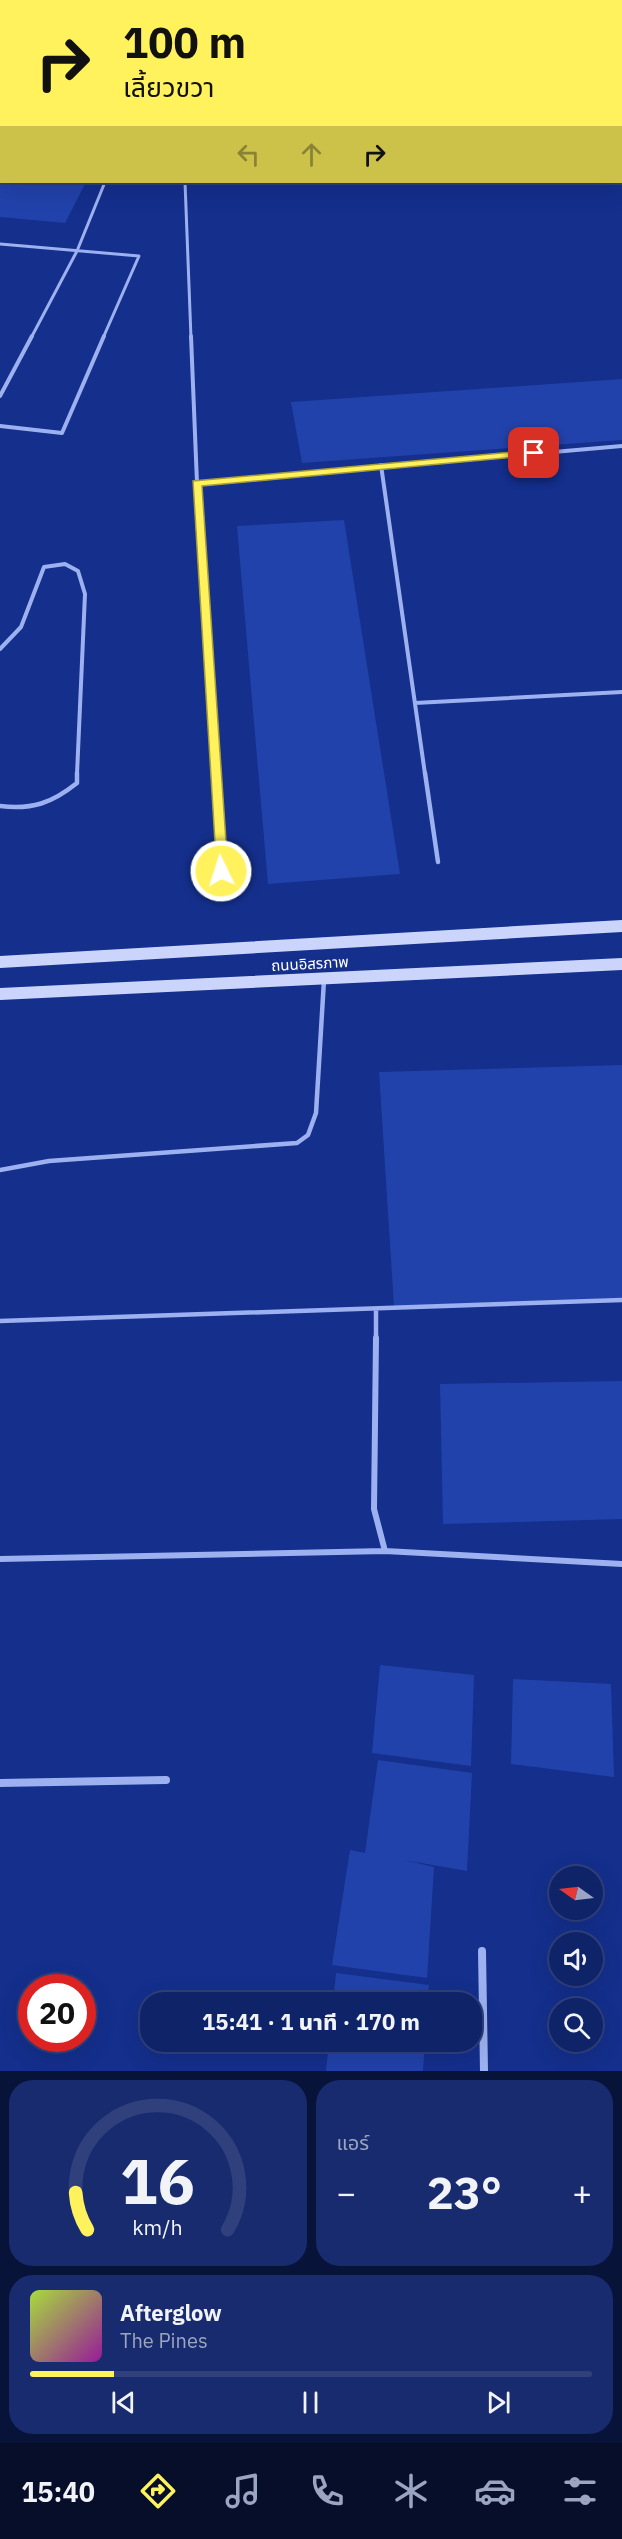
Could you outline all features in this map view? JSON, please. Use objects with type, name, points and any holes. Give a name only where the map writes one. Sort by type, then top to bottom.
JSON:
[{"type":"main road","points":[[0,962],[622,926]]},
{"type":"main road","name":"ถนนอิสรภาพ","points":[[0,994],[622,964]]},
{"type":"street","points":[[0,1783],[166,1780]]},
{"type":"street","points":[[482,1951],[484,2071]]},
{"type":"lane","points":[[0,396],[77,251],[105,183]]},
{"type":"lane","points":[[184,183],[196,483],[221,871]]},
{"type":"lane","points":[[0,249],[1,244],[139,256],[62,433],[1,427]]},
{"type":"lane","points":[[196,483],[381,465],[622,446]]},
{"type":"lane","points":[[381,465],[438,862]]},
{"type":"lane","points":[[0,657],[1,649],[21,627],[44,567],[65,564],[78,571],[85,594],[77,783],[54,802],[26,809],[0,806]]},
{"type":"lane","points":[[415,703],[622,692]]},
{"type":"lane","points":[[0,1170],[49,1161],[297,1143],[308,1135],[316,1113],[325,978]]},
{"type":"lane","points":[[0,1321],[622,1300]]},
{"type":"lane","points":[[376,1310],[374,1509],[385,1551]]},
{"type":"lane","points":[[0,1560],[385,1551],[622,1564]]},
{"type":"building","points":[[0,183],[85,183],[65,223],[0,217]]},
{"type":"building","points":[[622,379],[622,440],[302,463],[291,402]]},
{"type":"building","points":[[344,520],[400,874],[268,884],[237,526]]},
{"type":"building","points":[[622,1065],[622,1298],[394,1306],[379,1072]]},
{"type":"building","points":[[622,1381],[622,1519],[443,1524],[440,1384]]},
{"type":"building","points":[[380,1665],[474,1675],[471,1766],[372,1753]]},
{"type":"building","points":[[513,1679],[611,1684],[614,1777],[511,1764]]},
{"type":"building","points":[[378,1760],[472,1773],[467,1871],[404,1860],[434,1867],[427,1978],[332,1965],[350,1850],[365,1853]]},
{"type":"building","points":[[336,1973],[429,1985],[428,1992],[334,1992]]},
{"type":"building","points":[[328,2052],[424,2052],[423,2071],[326,2071]]},
{"type":"route","points":[[221,871],[196,483],[534,453]]}]
